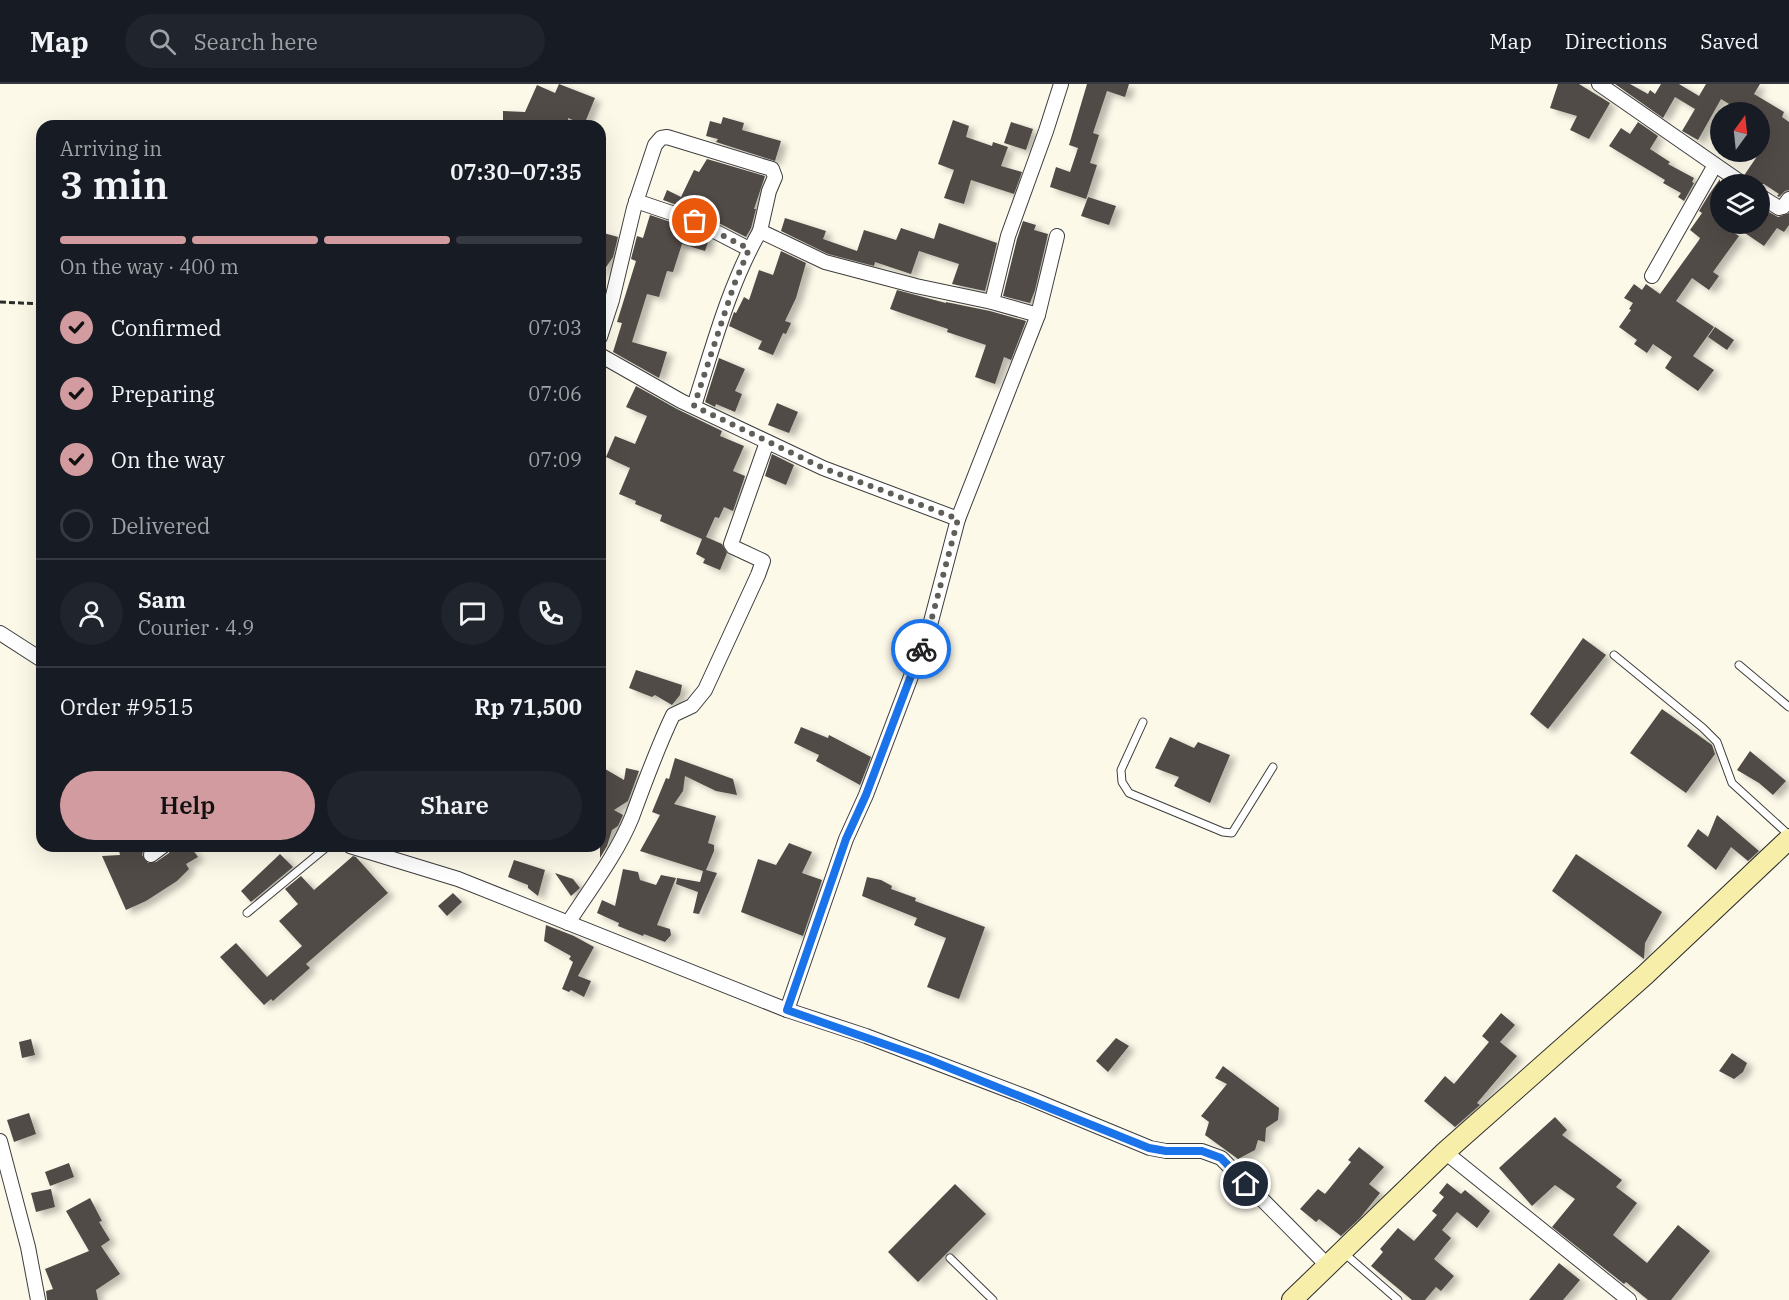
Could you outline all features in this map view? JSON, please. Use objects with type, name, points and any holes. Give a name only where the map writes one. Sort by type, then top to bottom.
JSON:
[{"type":"main road","points":[[1292,1300],[1445,1152],[1645,975],[1789,837]]},
{"type":"street","points":[[992,302],[1008,236],[1061,84]]},
{"type":"street","points":[[1599,84],[1728,174]]},
{"type":"street","points":[[606,298],[655,145],[661,138],[667,137],[772,169],[775,177],[769,191],[760,231],[749,249],[734,285],[694,406]]},
{"type":"street","points":[[1652,276],[1715,165]]},
{"type":"street","points":[[1770,202],[1779,208],[1783,207],[1789,199]]},
{"type":"street","points":[[636,201],[695,221],[749,249]]},
{"type":"street","points":[[760,231],[825,262],[1038,315]]},
{"type":"street","points":[[787,1010],[846,839],[866,795],[929,629],[958,519],[1038,315],[1057,236]]},
{"type":"street","points":[[606,358],[681,401],[856,483],[920,503],[958,519]]},
{"type":"street","points":[[568,923],[621,839],[632,817],[653,757],[673,715],[692,706],[705,690],[758,575],[763,561],[731,544],[767,442]]},
{"type":"street","points":[[0,633],[36,656]]},
{"type":"street","points":[[151,855],[155,852]]},
{"type":"street","points":[[370,852],[459,879],[787,1010],[877,1040],[1029,1098],[1149,1148],[1166,1151],[1202,1151],[1221,1158],[1327,1265]]},
{"type":"street","points":[[0,1141],[28,1247],[38,1300]]},
{"type":"street","points":[[1445,1152],[1629,1300]]},
{"type":"lane","points":[[1614,655],[1717,742],[1732,783],[1789,837]]},
{"type":"lane","points":[[1739,665],[1789,707]]},
{"type":"lane","points":[[1143,722],[1121,770],[1122,782],[1130,793],[1223,832],[1232,833],[1273,767]]},
{"type":"lane","points":[[247,914],[321,852]]},
{"type":"lane","points":[[1342,1251],[1398,1300]]},
{"type":"lane","points":[[950,1258],[993,1300]]},
{"type":"path","points":[[0,302],[36,304]]},
{"type":"building","points":[[559,84],[595,98],[586,120],[568,118],[568,120],[503,120],[503,111],[525,112],[537,85],[555,93]]},
{"type":"building","points":[[1087,84],[1129,84],[1125,97],[1107,91],[1093,133],[1099,135],[1090,163],[1097,165],[1086,199],[1050,187],[1056,167],[1070,172],[1078,148],[1069,145]]},
{"type":"building","points":[[1558,84],[1579,84],[1610,103],[1589,139],[1570,130],[1577,116],[1550,108]]},
{"type":"building","points":[[1615,84],[1630,84],[1648,94],[1650,90],[1655,94],[1661,84],[1679,84],[1699,96],[1706,84],[1760,84],[1754,94],[1767,102],[1726,102],[1721,99],[1719,102],[1710,102],[1710,119],[1698,140],[1682,131],[1695,109],[1675,97],[1663,118]]},
{"type":"building","points":[[1770,104],[1784,112],[1782,117],[1789,122],[1789,190],[1779,197],[1777,196],[1779,194],[1770,188],[1770,174],[1745,174],[1753,162],[1770,162]]},
{"type":"building","points":[[723,117],[744,123],[742,130],[781,141],[775,161],[716,142],[718,139],[706,136],[710,121],[721,124]]},
{"type":"building","points":[[953,120],[969,126],[966,137],[992,146],[993,142],[1008,147],[1001,166],[1022,172],[1014,194],[971,180],[964,204],[944,198],[954,170],[938,164]]},
{"type":"building","points":[[1011,122],[1033,129],[1026,150],[1004,143]]},
{"type":"building","points":[[1638,122],[1658,136],[1650,149],[1670,162],[1668,164],[1694,178],[1692,182],[1694,183],[1684,201],[1678,197],[1681,193],[1663,183],[1665,180],[1609,146],[1621,128],[1630,134]]},
{"type":"building","points":[[707,159],[765,176],[754,209],[756,209],[751,228],[746,237],[699,213],[663,200],[667,190],[681,197],[694,170],[699,172]]},
{"type":"building","points":[[1710,193],[1710,234],[1739,236],[1713,272],[1719,276],[1709,290],[1692,278],[1676,301],[1714,327],[1693,356],[1714,370],[1698,391],[1665,368],[1672,357],[1653,344],[1647,353],[1634,344],[1637,340],[1619,327],[1631,310],[1629,309],[1633,303],[1624,298],[1634,284],[1642,290],[1646,284],[1660,294],[1699,240],[1700,238],[1690,230],[1702,213],[1699,211]]},
{"type":"building","points":[[1088,197],[1116,206],[1109,225],[1081,216]]},
{"type":"building","points":[[1770,213],[1778,217],[1789,213],[1789,225],[1784,232],[1777,228],[1764,246],[1746,234],[1770,234]]},
{"type":"building","points":[[650,215],[691,229],[709,239],[705,251],[682,244],[673,272],[667,271],[659,297],[647,294],[632,342],[667,352],[659,378],[613,352],[622,323],[617,322],[636,261],[631,259],[637,236],[643,238]]},
{"type":"building","points":[[785,218],[826,231],[823,239],[857,251],[864,230],[896,240],[901,228],[934,239],[939,223],[997,243],[985,291],[952,284],[959,264],[919,251],[911,274],[875,262],[874,266],[828,254],[781,231]]},
{"type":"building","points":[[1023,221],[1036,225],[1034,230],[1048,234],[1030,303],[1003,296]]},
{"type":"building","points":[[606,234],[618,237],[613,257],[606,267]]},
{"type":"building","points":[[781,251],[806,263],[796,298],[785,321],[791,323],[786,334],[783,333],[773,355],[758,349],[762,341],[729,326],[734,312],[736,313],[744,297],[749,300],[759,270],[773,275]]},
{"type":"building","points":[[897,290],[1026,321],[1011,360],[1004,357],[995,384],[975,377],[986,345],[890,309]]},
{"type":"building","points":[[1715,327],[1734,340],[1727,350],[1708,337]]},
{"type":"building","points":[[719,358],[745,369],[735,391],[742,394],[735,412],[705,402]]},
{"type":"building","points":[[636,386],[722,431],[720,436],[744,446],[733,471],[745,476],[733,511],[724,507],[719,518],[715,517],[706,537],[722,544],[727,553],[720,570],[703,563],[705,559],[696,554],[702,539],[660,521],[662,515],[635,504],[636,501],[619,494],[630,468],[606,457],[615,436],[635,444],[647,416],[626,407]]},
{"type":"building","points":[[777,403],[798,412],[789,433],[768,425]]},
{"type":"building","points":[[772,454],[794,465],[786,485],[765,476]]},
{"type":"building","points":[[1583,638],[1606,655],[1548,729],[1530,714]]},
{"type":"building","points":[[636,670],[682,685],[680,695],[672,705],[655,695],[652,697],[629,688]]},
{"type":"building","points":[[1662,709],[1712,745],[1715,754],[1686,793],[1630,753]]},
{"type":"building","points":[[801,727],[828,738],[829,735],[871,757],[860,785],[816,761],[819,755],[794,743]]},
{"type":"building","points":[[1170,737],[1194,748],[1198,742],[1230,755],[1210,803],[1174,786],[1179,777],[1155,768]]},
{"type":"building","points":[[1750,751],[1786,781],[1773,795],[1759,783],[1737,770]]},
{"type":"building","points":[[675,758],[733,779],[737,795],[716,791],[685,776],[683,791],[674,804],[716,816],[708,843],[714,845],[714,851],[706,870],[717,873],[699,914],[693,913],[698,892],[676,884],[677,878],[700,882],[703,871],[640,851],[660,815],[652,812],[666,778],[669,779]]},
{"type":"building","points":[[626,768],[639,771],[628,801],[614,810],[623,815],[618,826],[612,830],[606,848],[606,770],[624,780]]},
{"type":"building","points":[[1717,815],[1759,851],[1748,861],[1731,847],[1716,870],[1687,846],[1698,829],[1708,837]]},
{"type":"building","points":[[789,843],[812,852],[802,873],[822,880],[803,936],[741,912],[758,859],[776,865]]},
{"type":"building","points":[[119,852],[143,852],[142,855],[148,863],[156,862],[169,852],[194,852],[198,857],[186,864],[189,869],[177,881],[146,901],[126,910],[102,856],[120,855]]},
{"type":"building","points":[[280,854],[293,867],[251,902],[241,891]]},
{"type":"building","points":[[1576,854],[1662,912],[1645,943],[1644,959],[1552,891]]},
{"type":"building","points":[[353,856],[388,893],[306,964],[310,968],[273,1001],[271,999],[264,1005],[220,957],[236,943],[267,977],[302,946],[279,921],[298,904],[285,889],[301,876],[314,890]]},
{"type":"building","points":[[514,860],[545,870],[538,896],[528,888],[528,885],[508,877]]},
{"type":"building","points":[[623,869],[638,872],[640,880],[656,885],[661,875],[676,878],[657,925],[670,929],[671,935],[665,942],[618,926],[619,923],[597,913],[602,900],[615,906]]},
{"type":"building","points":[[555,873],[573,879],[580,888],[571,896]]},
{"type":"building","points":[[867,877],[881,880],[892,886],[891,889],[916,898],[915,901],[985,927],[959,999],[927,987],[946,938],[914,925],[917,918],[862,896]]},
{"type":"building","points":[[453,893],[462,902],[447,916],[438,906]]},
{"type":"building","points":[[546,925],[594,947],[578,976],[591,981],[584,997],[571,990],[569,992],[562,989],[573,962],[569,959],[571,956],[544,941]]},
{"type":"building","points":[[1501,1013],[1515,1025],[1500,1042],[1517,1056],[1477,1103],[1480,1105],[1455,1127],[1424,1101],[1445,1076],[1454,1084],[1489,1042],[1482,1036]]},
{"type":"building","points":[[1116,1038],[1129,1046],[1108,1072],[1096,1061]]},
{"type":"building","points":[[31,1039],[35,1055],[22,1058],[19,1042]]},
{"type":"building","points":[[1732,1053],[1747,1063],[1743,1072],[1734,1079],[1719,1071]]},
{"type":"building","points":[[1223,1066],[1279,1108],[1278,1120],[1266,1128],[1265,1142],[1258,1140],[1255,1150],[1238,1159],[1205,1135],[1209,1122],[1201,1116],[1227,1084],[1215,1078]]},
{"type":"building","points":[[29,1113],[36,1134],[14,1142],[7,1120]]},
{"type":"building","points":[[1555,1117],[1567,1130],[1562,1135],[1622,1180],[1616,1187],[1637,1203],[1613,1235],[1647,1263],[1678,1225],[1710,1251],[1671,1300],[1648,1300],[1552,1227],[1575,1199],[1555,1185],[1532,1206],[1499,1168]]},
{"type":"building","points":[[1359,1147],[1384,1167],[1369,1184],[1380,1193],[1360,1218],[1341,1236],[1319,1219],[1316,1222],[1300,1209],[1318,1189],[1325,1194],[1351,1162],[1348,1160]]},
{"type":"building","points":[[69,1163],[74,1177],[50,1186],[45,1172]]},
{"type":"building","points":[[1447,1183],[1461,1194],[1465,1190],[1490,1211],[1477,1228],[1457,1212],[1442,1230],[1451,1238],[1434,1259],[1454,1276],[1441,1291],[1436,1287],[1425,1300],[1412,1300],[1371,1266],[1383,1252],[1380,1249],[1398,1228],[1414,1241],[1437,1215],[1432,1211],[1444,1197],[1439,1193]]},
{"type":"building","points":[[955,1184],[986,1214],[918,1282],[888,1252]]},
{"type":"building","points":[[51,1189],[55,1207],[36,1212],[31,1193]]},
{"type":"building","points":[[90,1198],[102,1221],[99,1222],[110,1240],[101,1246],[120,1274],[96,1290],[98,1300],[47,1300],[46,1291],[53,1289],[45,1269],[89,1251],[66,1211]]},
{"type":"building","points":[[1559,1263],[1580,1280],[1563,1300],[1529,1300]]},
{"type":"way so far","points":[[695,221],[749,249],[734,285],[694,406],[856,483],[920,503],[958,519],[929,629],[921,649]]},
{"type":"route","points":[[921,649],[866,795],[846,839],[787,1010],[927,1059],[1149,1148],[1166,1151],[1202,1151],[1221,1158],[1246,1184]]}]
